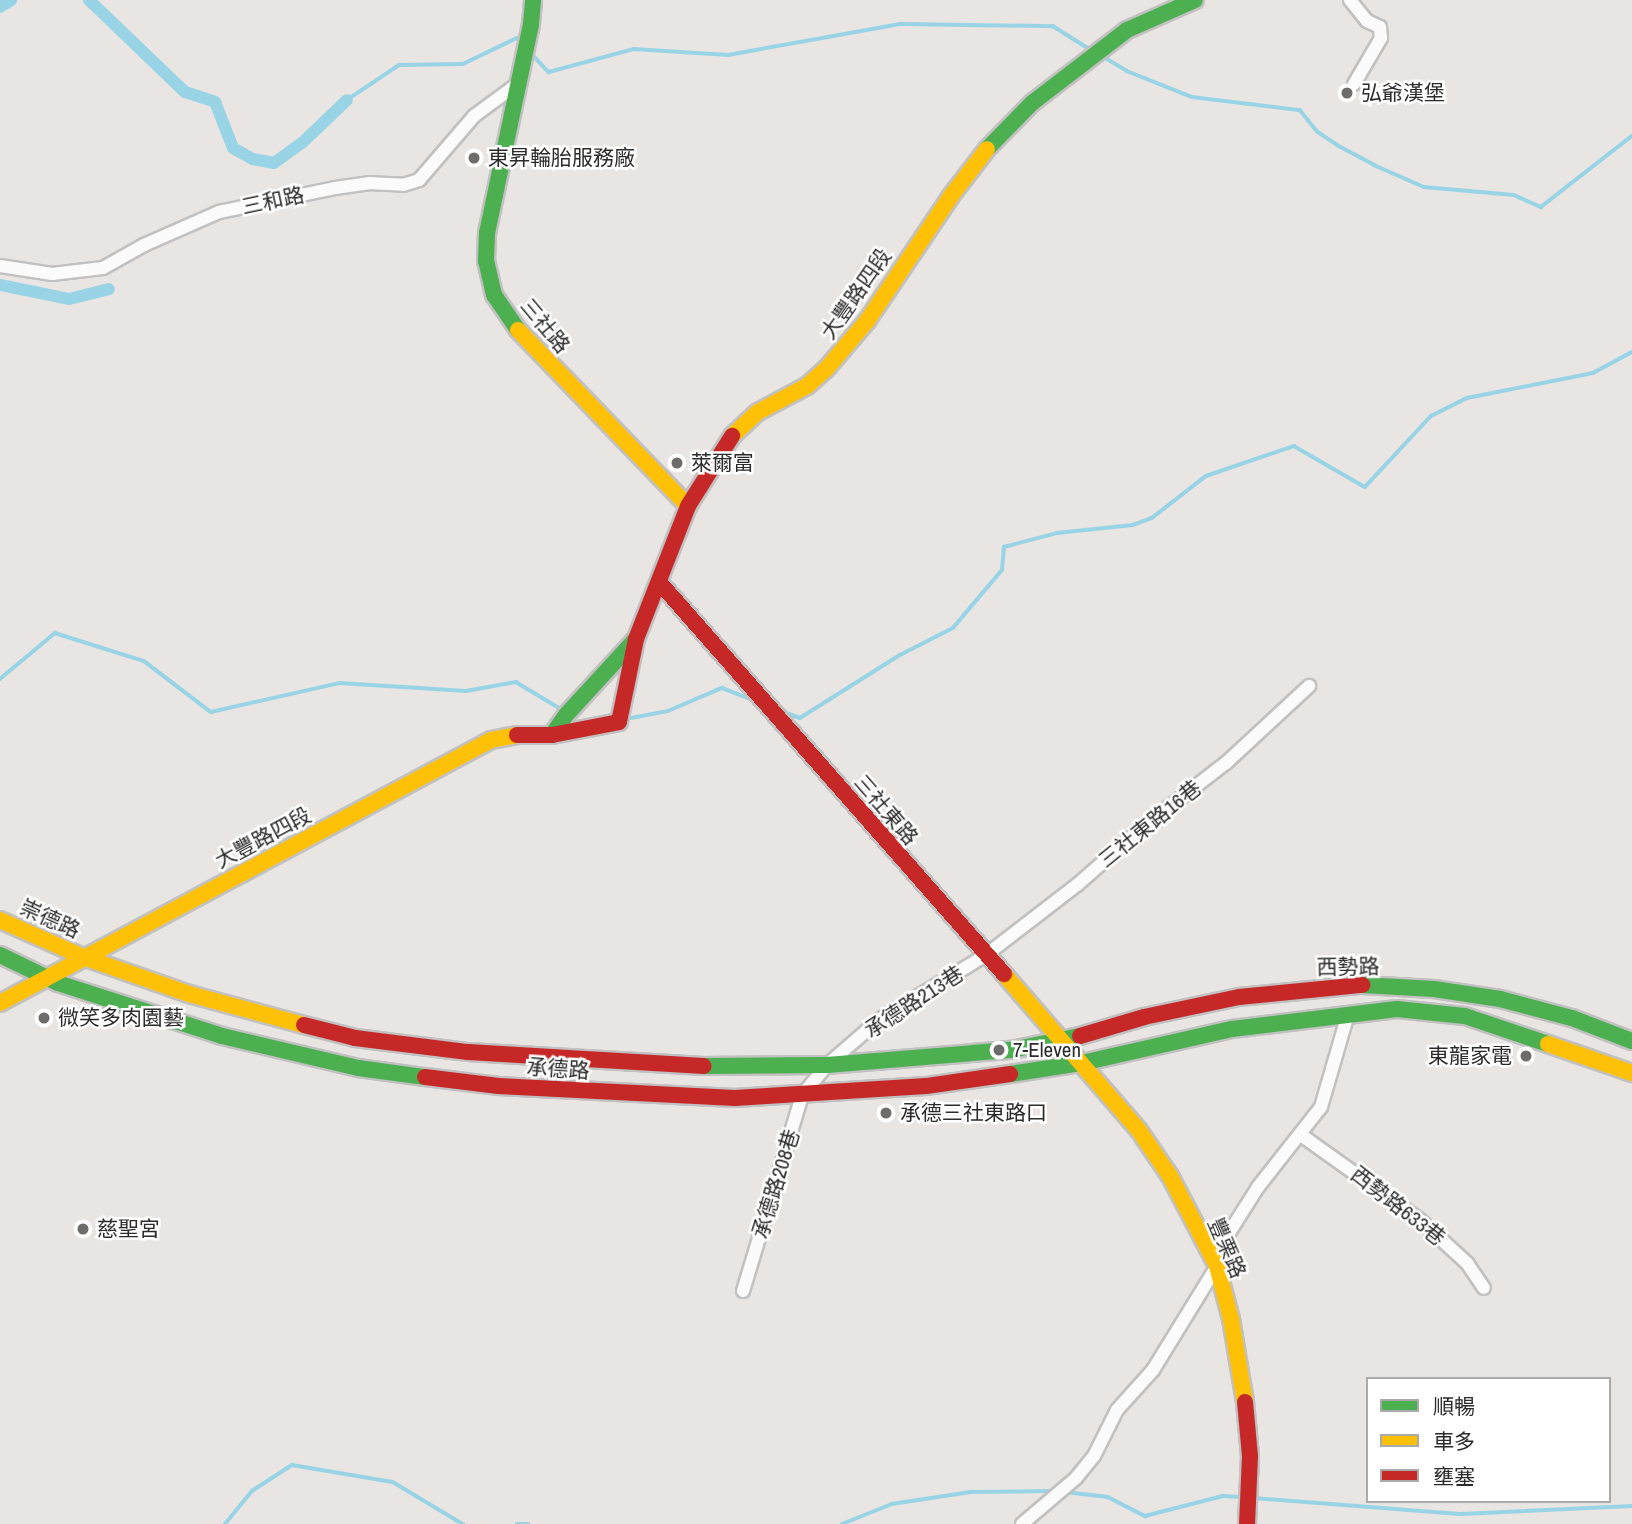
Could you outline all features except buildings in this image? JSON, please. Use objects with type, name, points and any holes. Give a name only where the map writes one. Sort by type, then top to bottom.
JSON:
[{"type":"street","name":"三社路","points":[[533,0],[519,83],[486,233],[486,261],[494,295],[521,335],[688,506]]},
{"type":"street","name":"大豐路四段","points":[[0,1003],[491,740],[514,735],[552,735],[619,722],[636,639],[688,506],[715,459],[736,431],[758,412],[807,386],[850,342],[951,196],[989,147],[1032,103],[1126,30],[1195,0]]},
{"type":"street","points":[[1350,0],[1367,21],[1380,27],[1381,38],[1354,84]]},
{"type":"street","name":"三和路","points":[[0,266],[52,274],[103,268],[144,245],[219,212],[335,188],[369,183],[403,185],[419,180],[474,116],[519,83]]},
{"type":"street","name":"三社東路","points":[[660,583],[1082,1063]]},
{"type":"street","name":"大豐路四段","points":[[552,735],[566,715],[636,639]]},
{"type":"street","name":"三社東路16巷","points":[[986,955],[1227,762],[1309,686]]},
{"type":"street","name":"崇德路","points":[[0,920],[83,957]]},
{"type":"street","points":[[0,955],[44,978]]},
{"type":"street","name":"承德路213巷","points":[[814,1081],[827,1065],[879,1020],[986,955]]},
{"type":"street","name":"承德路","points":[[83,957],[189,994],[355,1038],[468,1052],[638,1064],[748,1067],[827,1065],[1011,1050],[1064,1041]]},
{"type":"street","name":"承德路","points":[[44,978],[222,1036],[358,1068],[498,1086],[652,1096],[735,1098],[926,1086],[1082,1063]]},
{"type":"street","name":"西勢路","points":[[1064,1041],[1144,1017],[1239,997],[1358,985],[1434,989],[1500,999],[1572,1018],[1632,1041]]},
{"type":"street","points":[[1082,1063],[1232,1029],[1397,1009],[1465,1016],[1632,1073]]},
{"type":"street","points":[[1022,1524],[1076,1478],[1094,1455],[1117,1410],[1153,1370],[1217,1266],[1222,1244],[1258,1187],[1321,1107],[1348,1014]]},
{"type":"street","name":"豐栗路","points":[[1082,1063],[1138,1129],[1170,1176],[1217,1266],[1242,1376],[1250,1456],[1247,1524]]},
{"type":"street","name":"承德路208巷","points":[[743,1291],[802,1095],[814,1081]]},
{"type":"street","name":"西勢路633巷","points":[[1301,1135],[1420,1220],[1467,1263],[1484,1288]]},
{"type":"waterway","points":[[0,7],[11,0]]},
{"type":"waterway","points":[[89,0],[185,92],[215,102],[233,148],[253,159],[274,163],[302,143],[347,100]]},
{"type":"waterway","points":[[531,53],[549,72],[634,49],[728,55],[901,24],[1053,26],[1091,50]]},
{"type":"waterway","points":[[347,100],[399,65],[463,64],[517,38],[521,42]]},
{"type":"waterway","points":[[1104,57],[1127,71],[1192,97],[1300,110],[1318,132],[1339,146],[1424,187],[1514,195],[1541,207],[1632,136]]},
{"type":"waterway","points":[[0,285],[69,299],[109,289]]},
{"type":"waterway","points":[[781,711],[800,718],[900,655],[953,628],[1002,570],[1004,547],[1057,533],[1133,525],[1152,518],[1206,476],[1294,446],[1365,487],[1431,416],[1467,398],[1593,373],[1632,352]]},
{"type":"waterway","points":[[0,679],[55,633],[144,661],[211,712],[340,683],[466,691],[516,682],[561,709]]},
{"type":"waterway","points":[[626,719],[668,711],[722,688],[751,699]]},
{"type":"waterway","points":[[225,1524],[252,1491],[292,1465],[393,1482],[463,1524]]},
{"type":"waterway","points":[[842,1524],[892,1504],[970,1492],[1054,1491]]},
{"type":"waterway","points":[[1065,1492],[1108,1497],[1145,1516],[1223,1496],[1242,1497]]},
{"type":"waterway","points":[[1253,1498],[1462,1514],[1632,1506]]},
{"type":"waterway","points":[[517,1524],[528,1524]]},
{"type":"traffic: fast","points":[[518,330],[494,295],[486,261],[487,233],[531,24],[533,0]]},
{"type":"traffic: fast","points":[[987,149],[1032,103],[1127,30],[1195,0]]},
{"type":"traffic: fast","points":[[552,735],[566,715],[635,640]]},
{"type":"traffic: fast","points":[[0,955],[58,983],[222,1036],[358,1068],[425,1077]]},
{"type":"traffic: fast","points":[[1362,985],[1434,989],[1500,999],[1572,1018],[1632,1041]]},
{"type":"traffic: fast","points":[[1010,1074],[1082,1063],[1232,1029],[1397,1009],[1465,1016],[1548,1044]]},
{"type":"traffic: fast","points":[[704,1066],[827,1065],[1011,1050],[1080,1036]]},
{"type":"traffic: slow","points":[[732,436],[758,412],[807,386],[827,368],[867,321],[951,196],[987,149]]},
{"type":"traffic: slow","points":[[518,330],[688,506]]},
{"type":"traffic: slow","points":[[0,1003],[491,740],[517,735]]},
{"type":"traffic: slow","points":[[0,920],[83,957],[189,994],[304,1025]]},
{"type":"traffic: slow","points":[[1004,974],[1138,1129],[1170,1176],[1217,1266],[1231,1319],[1245,1402]]},
{"type":"traffic: slow","points":[[1548,1044],[1632,1073]]},
{"type":"traffic: jam","points":[[517,735],[552,735],[619,722],[636,639],[688,506],[732,436]]},
{"type":"traffic: jam","points":[[660,583],[1004,974]]},
{"type":"traffic: jam","points":[[1080,1036],[1144,1017],[1239,997],[1362,985]]},
{"type":"traffic: jam","points":[[304,1025],[355,1038],[468,1052],[704,1066]]},
{"type":"traffic: jam","points":[[425,1077],[498,1086],[735,1098],[926,1086],[1010,1074]]},
{"type":"traffic: jam","points":[[1245,1402],[1250,1456],[1247,1524]]},
{"type":"place","name":"弘爺漢堡","points":[[1347,93]]},
{"type":"place","name":"東昇輪胎服務廠","points":[[474,158]]},
{"type":"place","name":"萊爾富","points":[[677,463]]},
{"type":"place","name":"微笑多肉園藝","points":[[44,1018]]},
{"type":"place","name":"7-Eleven","points":[[999,1050]]},
{"type":"place","name":"東龍家電","points":[[1526,1056]]},
{"type":"place","name":"承德三社東路口","points":[[886,1113]]},
{"type":"place","name":"慈聖宮","points":[[83,1229]]}]
